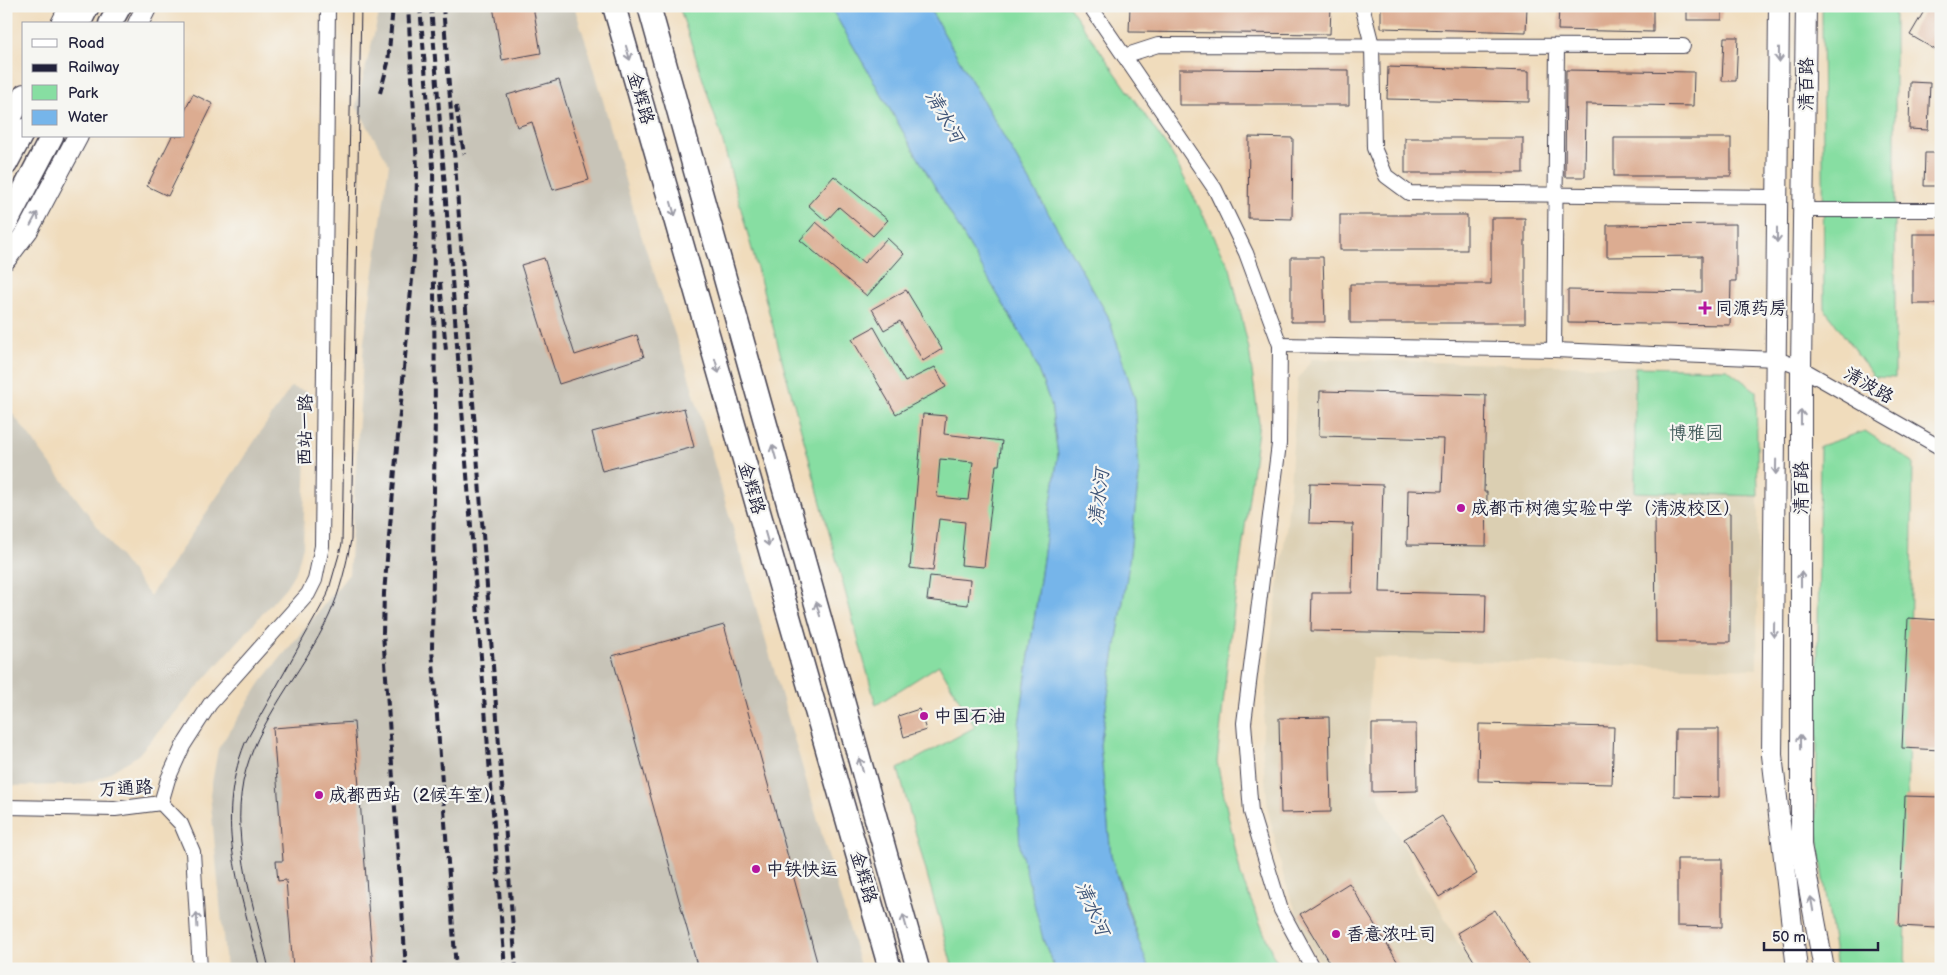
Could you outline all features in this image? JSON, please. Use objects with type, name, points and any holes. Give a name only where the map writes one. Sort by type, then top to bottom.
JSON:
[{"type":"main road","points":[[80,22],[88,6]]},
{"type":"main road","points":[[111,22],[120,6]]},
{"type":"main road","name":"金辉路","points":[[614,6],[890,969]]},
{"type":"main road","name":"金辉路","points":[[649,6],[918,969]]},
{"type":"main road","points":[[6,164],[22,134]]},
{"type":"main road","points":[[6,224],[51,138]]},
{"type":"street","points":[[62,22],[70,6]]},
{"type":"street","points":[[139,22],[147,6]]},
{"type":"street","name":"西站一路","points":[[161,803],[168,779],[183,746],[210,704],[298,606],[315,580],[320,563],[322,546],[328,6]]},
{"type":"street","points":[[1090,6],[1215,189],[1246,253],[1280,346],[1279,444],[1244,723],[1251,812],[1281,910],[1312,969]]},
{"type":"street","points":[[1362,6],[1372,45],[1374,148],[1386,176],[1408,193],[1778,197]]},
{"type":"street","name":"清百路","points":[[1779,6],[1772,755],[1797,969]]},
{"type":"street","name":"清百路","points":[[1806,6],[1801,368],[1802,845],[1824,969]]},
{"type":"street","points":[[1124,56],[1158,45],[1683,46]]},
{"type":"street","points":[[1554,350],[1554,194],[1557,46]]},
{"type":"street","points":[[6,128],[22,98]]},
{"type":"street","points":[[6,259],[28,230],[77,138]]},
{"type":"street","points":[[1804,210],[1941,210]]},
{"type":"street","name":"清波路","points":[[1280,346],[1554,350],[1777,359],[1801,368],[1941,448]]},
{"type":"street","name":"万通路","points":[[6,807],[115,809],[161,803],[181,824],[194,852],[200,969]]},
{"type":"shaded area","points":[[381,6],[574,6],[593,64],[636,220],[687,370],[861,969],[226,969],[210,794],[218,749],[261,682],[349,574],[364,342],[389,164],[356,106]]},
{"type":"shaded area","name":"成都市树德实验中学（清波校区）","points":[[1312,359],[1635,367],[1635,492],[1758,496],[1757,669],[1372,658],[1366,752],[1383,809],[1473,969],[1324,969],[1307,941],[1284,878],[1268,810],[1262,744],[1269,654],[1287,523],[1298,379]]},
{"type":"shaded area","points":[[291,387],[308,392],[303,546],[297,569],[286,587],[137,756],[99,779],[76,785],[6,786],[6,405],[150,596]]},
{"type":"green space","points":[[679,6],[830,6],[1031,352],[1051,404],[1058,455],[1019,725],[1043,939],[1055,969],[953,969],[898,769],[975,727],[939,665],[876,705],[720,132]]},
{"type":"green space","points":[[928,6],[1069,6],[1172,154],[1230,268],[1249,349],[1259,423],[1229,646],[1217,762],[1241,876],[1273,955],[1282,969],[1149,969],[1145,960],[1111,856],[1100,745],[1128,570],[1139,475],[1135,399],[1108,316]]},
{"type":"green space","points":[[1822,6],[1895,6],[1895,378],[1874,377],[1824,308]]},
{"type":"green space","name":"博雅园","points":[[1635,367],[1727,369],[1756,391],[1758,496],[1635,492]]},
{"type":"green space","points":[[1865,431],[1913,462],[1905,969],[1837,969],[1816,824],[1820,446]]},
{"type":"water","name":"清水河","points":[[830,6],[928,6],[1108,316],[1135,399],[1139,475],[1128,570],[1100,745],[1111,856],[1125,903],[1149,969],[1055,969],[1043,939],[1020,847],[1016,780],[1019,725],[1058,455],[1051,404],[1031,352]]},
{"type":"building","points":[[493,6],[533,6],[541,53],[502,60]]},
{"type":"building","points":[[1130,6],[1331,6],[1330,34],[1129,32]]},
{"type":"building","points":[[1381,6],[1527,6],[1526,32],[1381,28]]},
{"type":"building","points":[[1559,6],[1653,6],[1653,32],[1558,30]]},
{"type":"building","points":[[1687,6],[1722,6],[1722,20],[1687,20]]},
{"type":"building","points":[[1927,6],[1941,12],[1941,53],[1910,35]]},
{"type":"building","points":[[1724,37],[1738,37],[1736,81],[1722,81]]},
{"type":"building","points":[[1388,67],[1529,71],[1529,102],[1387,99]]},
{"type":"building","points":[[1179,69],[1349,70],[1349,105],[1179,105]]},
{"type":"building","points":[[1566,70],[1694,72],[1693,106],[1586,104],[1585,177],[1565,177]]},
{"type":"building","points":[[559,80],[589,180],[553,190],[532,122],[517,127],[507,95]]},
{"type":"building","points":[[1910,82],[1930,83],[1928,130],[1909,129]]},
{"type":"building","points":[[193,94],[213,104],[168,196],[147,186],[171,138],[185,138],[185,111]]},
{"type":"building","points":[[1249,137],[1293,138],[1292,219],[1248,218]]},
{"type":"building","points":[[1405,138],[1523,138],[1523,173],[1405,173]]},
{"type":"building","points":[[1614,138],[1731,138],[1731,176],[1614,176]]},
{"type":"building","points":[[1925,153],[1941,153],[1941,186],[1924,186]]},
{"type":"building","points":[[834,176],[888,220],[873,236],[839,207],[826,221],[808,205]]},
{"type":"building","points":[[1340,215],[1467,215],[1467,250],[1340,250]]},
{"type":"building","points":[[1491,218],[1525,218],[1525,323],[1350,323],[1350,284],[1491,284]]},
{"type":"building","points":[[816,222],[864,263],[887,238],[904,254],[867,296],[800,240]]},
{"type":"building","points":[[1736,224],[1736,281],[1731,281],[1730,325],[1568,323],[1568,290],[1702,292],[1702,256],[1607,257],[1607,225]]},
{"type":"building","points":[[1913,234],[1941,234],[1941,304],[1913,304]]},
{"type":"building","points":[[1291,257],[1323,257],[1325,322],[1291,322]]},
{"type":"building","points":[[544,258],[575,355],[637,335],[644,357],[559,384],[521,265]]},
{"type":"building","points":[[906,290],[942,349],[923,361],[900,321],[884,330],[872,309]]},
{"type":"building","points":[[874,327],[905,382],[935,367],[946,387],[896,414],[852,339]]},
{"type":"building","points":[[1320,391],[1486,395],[1484,492],[1487,492],[1486,546],[1407,545],[1408,490],[1442,491],[1444,439],[1319,436]]},
{"type":"building","points":[[684,408],[694,447],[602,471],[592,432]]},
{"type":"building","points":[[923,414],[946,416],[944,434],[1002,441],[999,465],[996,465],[984,567],[961,565],[965,522],[939,519],[933,571],[910,568]],"holes":[[[940,459],[973,462],[968,500],[937,497]]]},
{"type":"building","points":[[1310,483],[1383,485],[1380,592],[1486,594],[1485,634],[1311,631],[1312,593],[1352,593],[1353,524],[1309,523]]},
{"type":"building","points":[[1655,513],[1730,513],[1730,642],[1656,642]]},
{"type":"building","points":[[930,576],[970,580],[968,605],[927,600]]},
{"type":"building","points":[[1908,618],[1941,620],[1941,750],[1902,748]]},
{"type":"building","points":[[724,625],[819,969],[698,969],[612,656]]},
{"type":"building","points":[[919,709],[926,730],[904,737],[898,716]]},
{"type":"building","points":[[1329,717],[1331,812],[1281,813],[1279,718]]},
{"type":"building","name":"成都西站（2候车室）","points":[[354,722],[373,969],[293,969],[286,880],[278,881],[276,861],[283,861],[273,728]]},
{"type":"building","points":[[1372,724],[1416,724],[1417,791],[1372,792]]},
{"type":"building","points":[[1479,724],[1614,727],[1612,784],[1478,781]]},
{"type":"building","points":[[1675,729],[1719,729],[1719,797],[1674,796]]},
{"type":"building","points":[[1905,796],[1941,797],[1937,928],[1899,926]]},
{"type":"building","points":[[1442,816],[1477,874],[1439,897],[1404,839]]},
{"type":"building","points":[[1677,859],[1722,859],[1722,927],[1677,926]]},
{"type":"building","points":[[1349,883],[1402,969],[1333,969],[1300,914]]},
{"type":"building","points":[[1495,910],[1531,969],[1479,969],[1457,933]]},
{"type":"tram line","points":[[260,969],[233,857],[231,801],[236,773],[245,743],[327,596],[342,544],[352,6]]},
{"type":"tram line","points":[[269,969],[246,876],[242,853],[240,806],[243,782],[258,738],[281,697],[307,657],[329,616],[342,579],[351,540],[361,6]]},
{"type":"railway","points":[[380,93],[388,63],[393,6]]},
{"type":"railway","points":[[406,969],[383,633],[384,593],[416,234],[417,167],[408,6]]},
{"type":"railway","points":[[420,6],[433,167],[435,412],[432,649],[456,969]]},
{"type":"railway","points":[[431,6],[505,969]]},
{"type":"railway","points":[[443,6],[516,969]]},
{"type":"railway","points":[[456,106],[464,154]]},
{"type":"railway","points":[[440,282],[446,351]]},
{"type":"place","name":"同源药房","points":[[1705,308]]},
{"type":"place","name":"成都市树德实验中学（清波校区）","points":[[1461,508]]},
{"type":"place","name":"中国石油","points":[[924,716]]},
{"type":"place","name":"成都西站（2候车室）","points":[[319,795]]},
{"type":"place","name":"中铁快运","points":[[756,869]]},
{"type":"place","name":"香意浓吐司","points":[[1336,934]]}]
